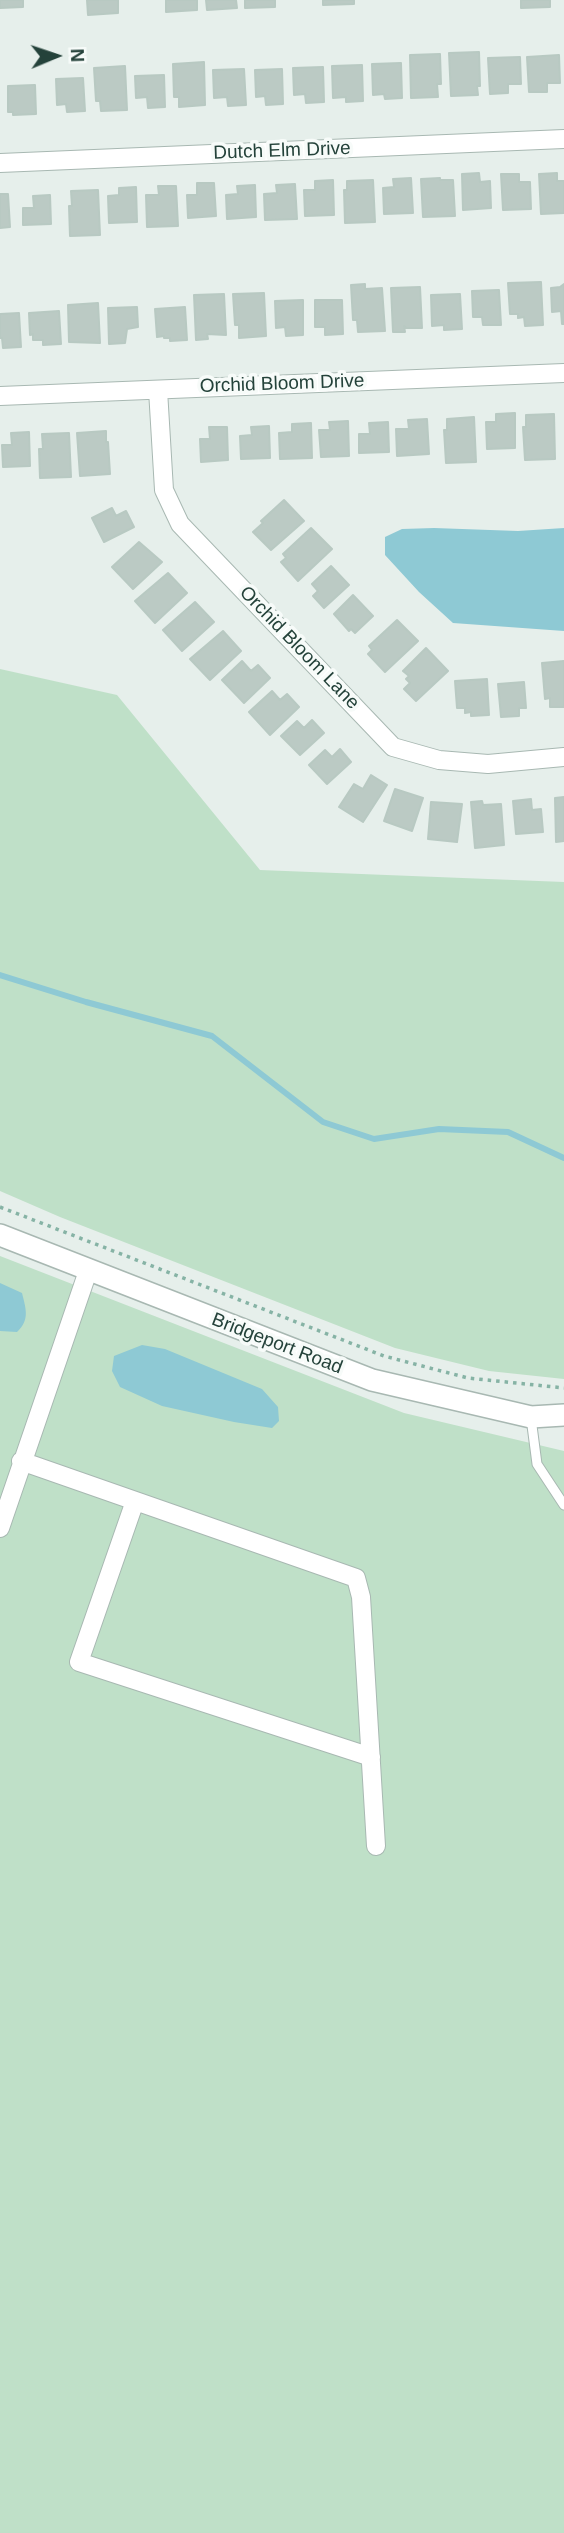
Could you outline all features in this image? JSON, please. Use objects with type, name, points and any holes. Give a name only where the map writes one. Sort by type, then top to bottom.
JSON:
[{"type":"street","name":"Dutch Elm Drive","points":[[0,163],[564,139]]},
{"type":"street","name":"Orchid Bloom Drive","points":[[0,396],[564,373]]},
{"type":"street","name":"Orchid Bloom Lane","points":[[158,390],[164,490],[180,524],[393,747],[439,760],[488,764],[564,757]]},
{"type":"street","name":"Bridgeport Road","points":[[0,1235],[372,1380],[531,1417],[564,1415]]},
{"type":"street","points":[[0,1528],[88,1271]]},
{"type":"street","points":[[21,1461],[355,1578],[361,1597],[376,1846]]},
{"type":"street","points":[[135,1501],[79,1662],[371,1757]]},
{"type":"lane","points":[[531,1417],[537,1464],[564,1505]]},
{"type":"path","points":[[0,1208],[384,1356],[468,1378],[564,1388]]},
{"type":"green space","points":[[0,669],[117,695],[260,870],[564,882],[564,1379],[489,1371],[395,1348],[0,1191]]},
{"type":"green space","points":[[0,1256],[404,1413],[564,1451],[564,2533],[0,2533]]},
{"type":"water","points":[[564,528],[564,631],[453,623],[419,592],[385,555],[385,537],[402,529],[518,531]]},
{"type":"water","points":[[0,1283],[22,1293],[26,1309],[25,1319],[17,1332],[0,1331]]},
{"type":"water","points":[[142,1345],[165,1349],[262,1389],[278,1407],[279,1421],[272,1428],[234,1422],[162,1406],[120,1387],[112,1371],[114,1356]]},
{"type":"building","points":[[0,0],[23,0],[23,7],[0,8]]},
{"type":"building","points":[[87,0],[118,0],[118,13],[88,15]]},
{"type":"building","points":[[166,0],[197,0],[197,10],[166,12]]},
{"type":"building","points":[[206,0],[236,0],[237,8],[207,10]]},
{"type":"building","points":[[245,0],[275,0],[275,7],[245,8]]},
{"type":"building","points":[[323,0],[354,0],[354,4],[323,5]]},
{"type":"building","points":[[521,0],[550,0],[550,7],[521,8]]},
{"type":"building","points":[[479,52],[478,95],[451,96],[449,53]]},
{"type":"building","points":[[440,54],[441,84],[437,84],[438,97],[411,98],[410,55]]},
{"type":"building","points":[[559,55],[560,83],[547,83],[547,92],[529,92],[527,57]]},
{"type":"building","points":[[520,57],[521,84],[508,84],[508,93],[490,94],[488,58]]},
{"type":"building","points":[[204,62],[205,105],[179,107],[179,97],[174,97],[173,64]]},
{"type":"building","points":[[401,63],[402,98],[385,99],[384,94],[373,95],[372,64]]},
{"type":"building","points":[[362,65],[363,101],[346,102],[346,97],[333,98],[332,66]]},
{"type":"building","points":[[125,66],[127,110],[101,111],[100,101],[96,101],[94,68]]},
{"type":"building","points":[[323,67],[324,102],[306,103],[305,94],[294,95],[293,68]]},
{"type":"building","points":[[244,69],[246,105],[228,106],[227,97],[214,98],[213,70]]},
{"type":"building","points":[[282,69],[283,104],[266,105],[265,96],[256,97],[255,70]]},
{"type":"building","points":[[164,75],[165,107],[148,108],[147,97],[136,98],[135,76]]},
{"type":"building","points":[[83,78],[85,111],[67,112],[66,104],[57,105],[56,79]]},
{"type":"building","points":[[35,85],[36,114],[13,115],[13,112],[8,112],[8,86]]},
{"type":"building","points":[[479,173],[480,182],[490,181],[491,208],[463,210],[462,174]]},
{"type":"building","points":[[557,173],[557,181],[564,181],[564,213],[541,214],[539,174]]},
{"type":"building","points":[[501,174],[519,174],[519,182],[530,182],[531,209],[503,210]]},
{"type":"building","points":[[411,178],[413,213],[384,214],[383,188],[394,187],[393,179]]},
{"type":"building","points":[[421,179],[453,180],[455,216],[423,217]]},
{"type":"building","points":[[333,180],[334,215],[305,216],[304,190],[315,190],[315,181]]},
{"type":"building","points":[[373,180],[375,222],[345,223],[344,190],[347,190],[347,181]]},
{"type":"building","points":[[197,183],[214,183],[216,216],[188,218],[187,195],[197,195]]},
{"type":"building","points":[[295,184],[297,219],[265,220],[264,194],[277,193],[276,185]]},
{"type":"building","points":[[255,185],[256,217],[227,219],[226,195],[238,194],[237,186]]},
{"type":"building","points":[[158,186],[176,186],[178,226],[147,227],[146,195],[159,195]]},
{"type":"building","points":[[136,187],[137,222],[109,223],[108,196],[119,195],[119,188]]},
{"type":"building","points":[[98,190],[100,235],[70,236],[71,191]]},
{"type":"building","points":[[0,194],[8,194],[10,227],[0,228]]},
{"type":"building","points":[[50,195],[51,224],[23,225],[23,208],[34,208],[33,196]]},
{"type":"building","points":[[541,282],[543,325],[525,326],[524,317],[518,318],[518,314],[510,314],[508,283]]},
{"type":"building","points":[[365,284],[365,289],[382,288],[385,331],[358,332],[357,320],[353,320],[351,285]]},
{"type":"building","points":[[564,284],[562,324],[561,311],[552,312],[551,288]]},
{"type":"building","points":[[420,287],[422,328],[404,326],[405,332],[393,332],[391,288]]},
{"type":"building","points":[[499,290],[501,325],[483,325],[482,317],[473,317],[472,291]]},
{"type":"building","points":[[264,293],[266,336],[239,338],[239,325],[235,325],[233,294]]},
{"type":"building","points":[[224,294],[226,335],[207,334],[208,339],[196,340],[194,295]]},
{"type":"building","points":[[460,294],[462,329],[444,330],[444,325],[432,326],[431,295]]},
{"type":"building","points":[[303,300],[303,335],[286,336],[285,327],[276,328],[275,301]]},
{"type":"building","points":[[315,300],[342,300],[343,334],[325,335],[325,327],[315,327]]},
{"type":"building","points":[[98,303],[100,343],[69,342],[68,305]]},
{"type":"building","points":[[137,307],[138,327],[127,329],[125,343],[109,344],[108,308]]},
{"type":"building","points":[[185,307],[187,340],[170,341],[170,338],[164,336],[157,337],[155,309]]},
{"type":"building","points":[[59,311],[61,344],[43,345],[43,340],[33,340],[33,334],[30,335],[29,313]]},
{"type":"building","points":[[19,313],[21,347],[3,348],[0,338],[0,314]]},
{"type":"building","points":[[515,413],[515,448],[487,449],[486,422],[496,422],[496,414]]},
{"type":"building","points":[[554,414],[555,459],[525,460],[523,427],[526,427],[526,415]]},
{"type":"building","points":[[474,417],[476,462],[446,463],[444,430],[447,430],[447,419]]},
{"type":"building","points":[[427,419],[429,454],[397,456],[396,429],[409,429],[408,420]]},
{"type":"building","points":[[348,421],[349,456],[321,457],[319,430],[330,430],[329,422]]},
{"type":"building","points":[[388,422],[389,452],[359,453],[359,434],[370,434],[369,423]]},
{"type":"building","points":[[311,423],[312,458],[280,459],[279,433],[292,432],[292,424]]},
{"type":"building","points":[[269,426],[270,458],[241,459],[240,436],[252,435],[251,427]]},
{"type":"building","points":[[209,427],[227,427],[228,460],[201,462],[200,439],[210,439]]},
{"type":"building","points":[[106,431],[110,474],[80,476],[77,433]]},
{"type":"building","points":[[29,432],[30,466],[3,467],[2,445],[12,445],[11,433]]},
{"type":"building","points":[[69,433],[71,477],[40,478],[39,449],[43,449],[42,434]]},
{"type":"building","points":[[284,500],[304,521],[271,550],[253,532]]},
{"type":"building","points":[[112,508],[116,516],[126,511],[134,527],[104,542],[92,518]]},
{"type":"building","points":[[311,528],[332,549],[298,581],[281,562],[286,558],[283,554]]},
{"type":"building","points":[[139,542],[162,562],[133,589],[112,567]]},
{"type":"building","points":[[331,566],[349,585],[324,608],[313,596],[318,591],[312,584]]},
{"type":"building","points":[[168,573],[187,593],[155,623],[135,601]]},
{"type":"building","points":[[353,595],[373,616],[355,633],[351,629],[349,631],[334,614]]},
{"type":"building","points":[[195,602],[214,622],[182,651],[163,630]]},
{"type":"building","points":[[397,620],[418,641],[385,672],[368,654],[372,650],[369,646]]},
{"type":"building","points":[[223,631],[241,651],[210,680],[190,659]]},
{"type":"building","points":[[426,648],[448,671],[416,701],[404,689],[410,683],[406,679],[409,676],[403,671]]},
{"type":"building","points":[[242,661],[251,671],[258,665],[270,678],[244,703],[222,680]]},
{"type":"building","points":[[564,661],[564,707],[550,707],[550,698],[545,699],[542,663]]},
{"type":"building","points":[[487,679],[489,715],[471,716],[471,712],[465,713],[465,708],[457,708],[455,681]]},
{"type":"building","points":[[524,682],[526,708],[519,708],[519,716],[501,717],[498,684]]},
{"type":"building","points":[[272,691],[280,700],[287,694],[299,707],[270,735],[249,712]]},
{"type":"building","points":[[312,720],[324,733],[300,755],[281,736],[297,721],[304,728]]},
{"type":"building","points":[[340,749],[351,762],[327,784],[309,765],[325,750],[332,757]]},
{"type":"building","points":[[371,775],[387,785],[363,822],[339,807],[354,784],[363,789]]},
{"type":"building","points":[[395,789],[423,798],[412,831],[384,821]]},
{"type":"building","points":[[564,797],[564,841],[556,842],[555,798]]},
{"type":"building","points":[[531,799],[532,810],[541,809],[543,832],[516,834],[513,801]]},
{"type":"building","points":[[482,801],[483,805],[501,804],[504,845],[475,848],[471,802]]},
{"type":"building","points":[[431,802],[462,804],[457,842],[428,839]]},
{"type":"waterway","points":[[0,975],[86,1002],[212,1036],[323,1122],[374,1139],[439,1129],[508,1132],[564,1158]]}]
